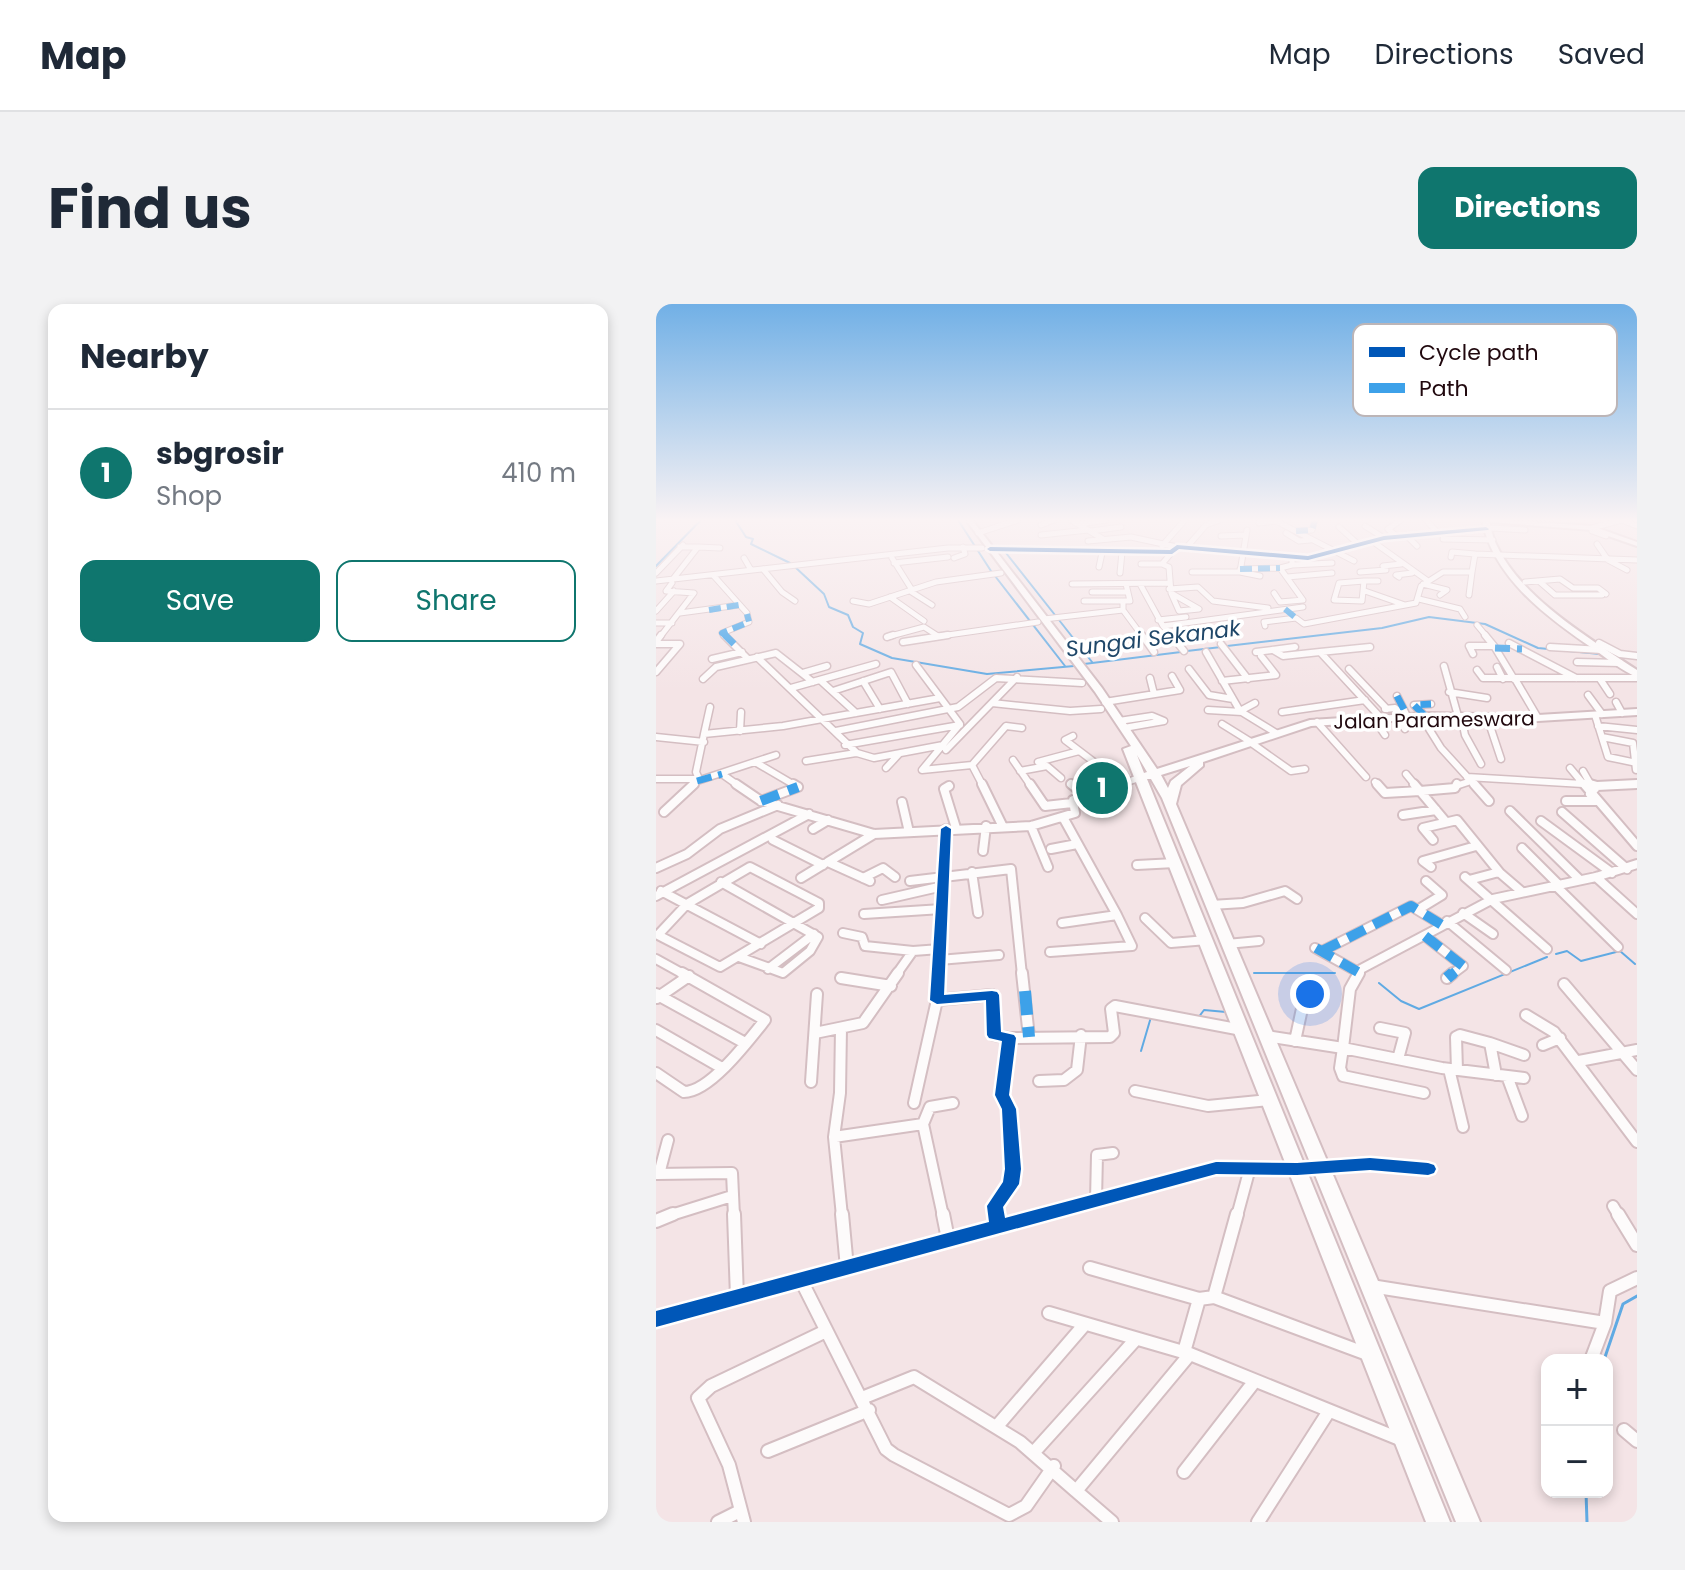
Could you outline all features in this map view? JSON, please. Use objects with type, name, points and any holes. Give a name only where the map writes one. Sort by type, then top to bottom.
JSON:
[{"type":"highway","points":[[998,577],[1075,667],[1171,806],[1468,1522]]},
{"type":"highway","points":[[1002,577],[1035,622]]},
{"type":"highway","points":[[1516,577],[1522,585],[1637,674]]},
{"type":"highway","points":[[1520,577],[1610,654]]},
{"type":"highway","points":[[1075,667],[1082,683],[1121,724],[1143,755],[1162,824],[1407,1442],[1431,1517]]},
{"type":"highway","name":"Jalan Parameswara","points":[[1149,775],[1317,722],[1404,717],[1420,713],[1598,718],[1637,712]]},
{"type":"highway","points":[[1171,806],[1175,784],[1187,772],[1217,754]]},
{"type":"highway","points":[[1143,755],[1174,764],[1196,761]]},
{"type":"street","points":[[656,643],[694,593],[666,591],[675,577]]},
{"type":"street","points":[[656,581],[695,577]]},
{"type":"street","points":[[715,577],[747,613],[749,622],[722,633],[748,659]]},
{"type":"street","points":[[769,577],[782,592],[795,601]]},
{"type":"street","points":[[903,577],[911,590],[932,605]]},
{"type":"street","points":[[853,601],[865,605],[942,581],[974,577]]},
{"type":"street","points":[[1112,577],[1113,584]]},
{"type":"street","points":[[1169,577],[1169,588],[1179,611],[1200,609],[1169,588]]},
{"type":"street","points":[[1287,577],[1305,602]]},
{"type":"street","points":[[1418,577],[1447,590],[1440,595]]},
{"type":"street","points":[[1419,599],[1426,582],[1434,577]]},
{"type":"street","points":[[1469,595],[1471,577]]},
{"type":"street","points":[[656,611],[684,578]]},
{"type":"street","points":[[1525,582],[1561,579],[1574,588],[1598,588],[1604,594],[1555,595],[1540,582]]},
{"type":"street","points":[[1325,600],[1360,601],[1365,591],[1364,581]]},
{"type":"street","points":[[1334,600],[1337,584],[1378,581]]},
{"type":"street","points":[[1072,584],[1198,587],[1213,601],[1237,612],[1249,605],[1268,610],[1281,619]]},
{"type":"street","points":[[1084,601],[1130,601],[1126,584]]},
{"type":"street","points":[[1140,584],[1158,620],[1184,651]]},
{"type":"street","points":[[1365,591],[1407,605]]},
{"type":"street","points":[[1092,592],[1144,596]]},
{"type":"street","points":[[1274,593],[1280,602],[1305,602]]},
{"type":"street","points":[[1194,596],[1206,594]]},
{"type":"street","points":[[890,597],[924,621]]},
{"type":"street","points":[[1285,609],[1304,624],[1407,605],[1419,599],[1460,609],[1465,617]]},
{"type":"street","points":[[1123,602],[1123,610],[1154,652]]},
{"type":"street","points":[[1163,626],[1285,609],[1305,602]]},
{"type":"street","points":[[680,613],[739,605]]},
{"type":"street","points":[[903,642],[1058,617],[1123,610]]},
{"type":"street","points":[[1158,620],[1186,617]]},
{"type":"street","points":[[1265,626],[1264,622],[1296,618]]},
{"type":"street","points":[[656,623],[672,623]]},
{"type":"street","points":[[1477,625],[1538,718]]},
{"type":"street","points":[[887,637],[924,627],[938,636]]},
{"type":"street","points":[[656,643],[680,644],[656,672]]},
{"type":"street","points":[[1509,643],[1576,678]]},
{"type":"street","points":[[1223,646],[1248,679]]},
{"type":"street","points":[[1473,654],[1470,646],[1522,649]]},
{"type":"street","points":[[1222,681],[1276,675],[1258,654],[1295,647]]},
{"type":"street","points":[[1273,650],[1283,656],[1370,647]]},
{"type":"street","points":[[1550,647],[1637,656]]},
{"type":"street","points":[[712,659],[742,652]]},
{"type":"street","points":[[1206,652],[1241,711],[1276,733]]},
{"type":"street","points":[[1320,652],[1381,716]]},
{"type":"street","points":[[703,679],[714,668],[778,653],[813,682]]},
{"type":"street","points":[[1577,662],[1610,654]]},
{"type":"street","points":[[757,657],[825,719],[845,745],[857,753],[874,758],[944,745]]},
{"type":"street","points":[[791,688],[876,664]]},
{"type":"street","points":[[916,665],[960,724]]},
{"type":"street","points":[[803,673],[827,666]]},
{"type":"street","points":[[1444,666],[1449,692],[1465,735],[1481,764]]},
{"type":"street","points":[[1497,667],[1503,679]]},
{"type":"street","points":[[1189,669],[1209,695],[1233,699]]},
{"type":"street","points":[[1349,669],[1381,716],[1385,735]]},
{"type":"street","points":[[1477,670],[1481,678],[1503,679],[1600,679],[1637,674]]},
{"type":"street","points":[[833,691],[891,672],[908,704]]},
{"type":"street","points":[[992,703],[1070,711],[1180,690],[1172,676]]},
{"type":"street","points":[[925,770],[1017,677]]},
{"type":"street","points":[[836,731],[949,709],[966,703],[992,680],[1017,677],[1082,683]]},
{"type":"street","points":[[1150,678],[1154,694]]},
{"type":"street","points":[[1600,679],[1610,694]]},
{"type":"street","points":[[1549,680],[1556,690]]},
{"type":"street","points":[[821,681],[856,713]]},
{"type":"street","points":[[863,681],[880,709]]},
{"type":"street","points":[[1449,692],[1487,698]]},
{"type":"street","points":[[1588,695],[1598,718],[1608,757],[1637,762]]},
{"type":"street","points":[[1397,696],[1404,717]]},
{"type":"street","points":[[656,737],[704,738],[940,698]]},
{"type":"street","points":[[1282,712],[1365,700]]},
{"type":"street","points":[[1616,702],[1622,713]]},
{"type":"street","points":[[1208,710],[1241,711],[1255,703]]},
{"type":"street","points":[[1431,704],[1420,713],[1441,748],[1489,801]]},
{"type":"street","points":[[664,812],[697,781],[710,707]]},
{"type":"street","points":[[740,731],[741,712]]},
{"type":"street","points":[[783,726],[784,715]]},
{"type":"street","points":[[1152,716],[1164,721],[1121,724],[1152,716]]},
{"type":"street","points":[[1487,717],[1501,759]]},
{"type":"street","points":[[1598,718],[1637,730]]},
{"type":"street","points":[[1317,722],[1366,777]]},
{"type":"street","points":[[925,770],[922,769],[960,724]]},
{"type":"street","points":[[845,745],[960,724]]},
{"type":"street","points":[[1222,724],[1291,771],[1305,769]]},
{"type":"street","points":[[925,770],[972,765],[1006,726],[1022,728]]},
{"type":"street","points":[[1073,736],[1065,740],[1123,784]]},
{"type":"street","points":[[1602,737],[1633,743],[1636,770]]},
{"type":"street","points":[[1038,762],[1079,751]]},
{"type":"street","points":[[806,761],[857,753]]},
{"type":"street","points":[[886,768],[899,753]]},
{"type":"street","points":[[656,779],[697,781],[776,755]]},
{"type":"street","points":[[1013,760],[1045,806],[1072,803],[1149,775]]},
{"type":"street","points":[[755,762],[798,786],[761,801]]},
{"type":"street","points":[[972,765],[1003,827]]},
{"type":"street","points":[[1020,771],[1047,766],[1061,778]]},
{"type":"street","points":[[1570,768],[1637,846]]},
{"type":"street","points":[[1583,771],[1591,785],[1637,784]]},
{"type":"street","points":[[722,774],[761,801],[874,834],[1031,826],[1064,819],[1075,813],[1072,803]]},
{"type":"street","points":[[1406,774],[1446,822]]},
{"type":"street","points":[[1375,782],[1385,793],[1455,788],[1469,779],[1583,784]]},
{"type":"street","points":[[1071,784],[1086,796]]},
{"type":"street","points":[[914,1103],[937,1000],[943,874],[951,829],[944,789],[949,786]]},
{"type":"street","points":[[1590,794],[1597,786]]},
{"type":"street","points":[[1566,801],[1597,801]]},
{"type":"street","points":[[902,802],[909,832]]},
{"type":"street","points":[[656,868],[687,854],[720,829],[779,804]]},
{"type":"street","points":[[1403,815],[1436,810]]},
{"type":"street","points":[[1510,811],[1580,880]]},
{"type":"street","points":[[1562,812],[1627,869]]},
{"type":"street","points":[[659,894],[809,814]]},
{"type":"street","points":[[1050,952],[1132,946],[1064,819]]},
{"type":"street","points":[[813,829],[828,820]]},
{"type":"street","points":[[1433,840],[1423,828],[1457,820],[1499,872],[1521,891]]},
{"type":"street","points":[[1541,821],[1612,873]]},
{"type":"street","points":[[983,851],[986,826]]},
{"type":"street","points":[[1031,826],[1048,867]]},
{"type":"street","points":[[801,878],[874,834]]},
{"type":"street","points":[[773,840],[866,880],[883,868],[895,877]]},
{"type":"street","points":[[1051,849],[1077,844]]},
{"type":"street","points":[[1431,867],[1423,861],[1476,846]]},
{"type":"street","points":[[1522,848],[1618,947]]},
{"type":"street","points":[[1137,865],[1177,862]]},
{"type":"street","points":[[1424,1093],[1343,1076],[1340,1068],[1356,976],[1444,923],[1493,899],[1596,877],[1637,864]]},
{"type":"street","points":[[751,867],[819,903],[819,908],[725,965],[714,966],[658,935],[687,904],[751,867]]},
{"type":"street","points":[[910,881],[943,874],[1011,869],[1029,1037]]},
{"type":"street","points":[[972,872],[978,913]]},
{"type":"street","points":[[1499,872],[1467,878],[1547,949]]},
{"type":"street","points":[[1596,877],[1637,914]]},
{"type":"street","points":[[1419,909],[1442,895],[1426,881]]},
{"type":"street","points":[[721,882],[818,938],[810,951],[784,973],[739,957]]},
{"type":"street","points":[[882,900],[943,886]]},
{"type":"street","points":[[1210,905],[1243,903],[1285,891],[1297,899]]},
{"type":"street","points":[[659,894],[687,904],[761,944]]},
{"type":"street","points":[[1356,976],[1319,950],[1411,906],[1444,923],[1506,970]]},
{"type":"street","points":[[864,914],[942,909]]},
{"type":"street","points":[[1463,913],[1493,934]]},
{"type":"street","points":[[1062,923],[1117,915]]},
{"type":"street","points":[[1145,918],[1171,943],[1207,940]]},
{"type":"street","points":[[843,933],[862,937],[867,946],[913,951],[940,949]]},
{"type":"street","points":[[1425,936],[1463,966],[1447,978]]},
{"type":"street","points":[[1227,944],[1259,941]]},
{"type":"street","points":[[815,1033],[865,1021],[913,951]]},
{"type":"street","points":[[939,960],[999,955]]},
{"type":"street","points":[[656,959],[765,1018],[722,1068],[688,1093],[656,1073]]},
{"type":"street","points":[[689,976],[657,996],[745,1043]]},
{"type":"street","points":[[841,978],[891,986]]},
{"type":"street","points":[[1564,984],[1637,1070]]},
{"type":"street","points":[[811,1082],[817,994]]},
{"type":"street","points":[[937,1000],[992,995],[994,1035],[1009,1038],[1112,1037],[1111,1009],[1115,1006],[1242,1030]]},
{"type":"street","points":[[1295,1041],[1303,1004]]},
{"type":"street","points":[[1526,1015],[1550,1027],[1560,1038],[1637,1142]]},
{"type":"street","points":[[841,1028],[840,1093],[834,1137],[847,1268]]},
{"type":"street","points":[[1380,1028],[1405,1033],[1398,1059]]},
{"type":"street","points":[[656,1030],[722,1068]]},
{"type":"street","points":[[1039,1081],[1064,1080],[1077,1070],[1081,1035]]},
{"type":"street","points":[[1266,1036],[1453,1070],[1524,1078]]},
{"type":"street","points":[[1463,1127],[1453,1070],[1456,1036],[1490,1043],[1524,1055]]},
{"type":"street","points":[[998,1228],[995,1206],[1011,1184],[1013,1169],[1009,1107],[1002,1095],[1009,1038]]},
{"type":"street","points":[[1543,1045],[1560,1038]]},
{"type":"street","points":[[1490,1043],[1501,1076],[1522,1116]]},
{"type":"street","points":[[1579,1061],[1637,1050]]},
{"type":"street","points":[[1135,1091],[1215,1106],[1270,1100]]},
{"type":"street","points":[[948,1239],[923,1124],[930,1107],[953,1103]]},
{"type":"street","points":[[834,1137],[923,1124]]},
{"type":"street","points":[[668,1140],[658,1174],[730,1171],[734,1176],[732,1196],[737,1297]]},
{"type":"street","points":[[1096,1200],[1096,1156],[1113,1153]]},
{"type":"street","points":[[656,1319],[1216,1168],[1297,1169],[1370,1164],[1428,1169]]},
{"type":"street","points":[[1214,1297],[1250,1168]]},
{"type":"street","points":[[656,1221],[707,1201],[732,1196]]},
{"type":"street","points":[[1613,1206],[1635,1238]]},
{"type":"street","points":[[1090,1268],[1199,1299],[1214,1297],[1371,1355]]},
{"type":"street","points":[[1593,1354],[1605,1323],[1610,1291],[1637,1278]]},
{"type":"street","points":[[801,1280],[886,1449],[894,1455],[1009,1515],[1026,1506],[1054,1466]]},
{"type":"street","points":[[1368,1285],[1605,1323]]},
{"type":"street","points":[[1076,1491],[1187,1353],[1199,1299]]},
{"type":"street","points":[[1049,1313],[1187,1353],[1407,1442]]},
{"type":"street","points":[[998,1425],[1085,1324]]},
{"type":"street","points":[[718,1522],[742,1517],[729,1465],[698,1398],[711,1386],[826,1331]]},
{"type":"street","points":[[1035,1451],[1136,1339]]},
{"type":"street","points":[[768,1451],[914,1377],[998,1425],[1035,1451],[1112,1522]]},
{"type":"street","points":[[1184,1472],[1254,1382]]},
{"type":"street","points":[[1258,1522],[1329,1411]]},
{"type":"street","points":[[1624,1430],[1637,1441]]},
{"type":"waterway","name":"Sungai Sekanak","points":[[806,577],[824,594],[829,607],[848,615],[853,627],[863,633],[860,644],[892,658],[987,674],[1074,666]]},
{"type":"waterway","points":[[996,577],[1065,666]]},
{"type":"waterway","points":[[1025,577],[1055,615]]},
{"type":"waterway","name":"Sungai Sekanak","points":[[1227,646],[1382,628],[1429,617],[1485,624],[1538,648],[1600,654]]},
{"type":"waterway","points":[[1059,620],[1092,662]]},
{"type":"waterway","name":"Sungai Sekanak","points":[[1187,651],[1221,647]]},
{"type":"waterway","name":"Sungai Sekanak","points":[[1084,664],[1181,652]]},
{"type":"waterway","points":[[1556,954],[1567,951],[1581,961],[1620,951],[1635,964]]},
{"type":"waterway","points":[[1379,983],[1401,1001],[1419,1009],[1547,957]]},
{"type":"waterway","points":[[1254,973],[1335,973]]},
{"type":"waterway","points":[[1198,1018],[1204,1010],[1226,1012]]},
{"type":"waterway","points":[[1141,1051],[1151,1017]]},
{"type":"waterway","points":[[1606,1354],[1623,1304],[1637,1296]]},
{"type":"waterway","points":[[1586,1498],[1587,1522]]},
{"type":"marked path","points":[[709,610],[739,605]]},
{"type":"marked path","points":[[1285,609],[1296,618]]},
{"type":"marked path","points":[[734,644],[722,633],[749,622],[747,614]]},
{"type":"marked path","points":[[1495,648],[1522,649]]},
{"type":"marked path","points":[[1397,696],[1408,717]]},
{"type":"marked path","points":[[1425,716],[1414,705],[1431,704]]},
{"type":"marked path","points":[[697,781],[722,774]]},
{"type":"marked path","points":[[761,801],[798,787]]},
{"type":"marked path","points":[[1322,951],[1411,906],[1442,925]]},
{"type":"marked path","points":[[1425,936],[1463,966],[1447,978]]},
{"type":"marked path","points":[[1316,948],[1358,972]]},
{"type":"marked path","points":[[1025,991],[1029,1037]]},
{"type":"cycle path","points":[[946,829],[937,1000],[992,995],[994,1035],[1009,1038],[1002,1095],[1009,1109],[1013,1169],[1011,1184],[995,1206],[998,1228]]},
{"type":"cycle path","points":[[656,1319],[1216,1168],[1297,1169],[1370,1164],[1428,1169]]},
{"type":"place","name":"sbgrosir","points":[[1102,788]]}]
